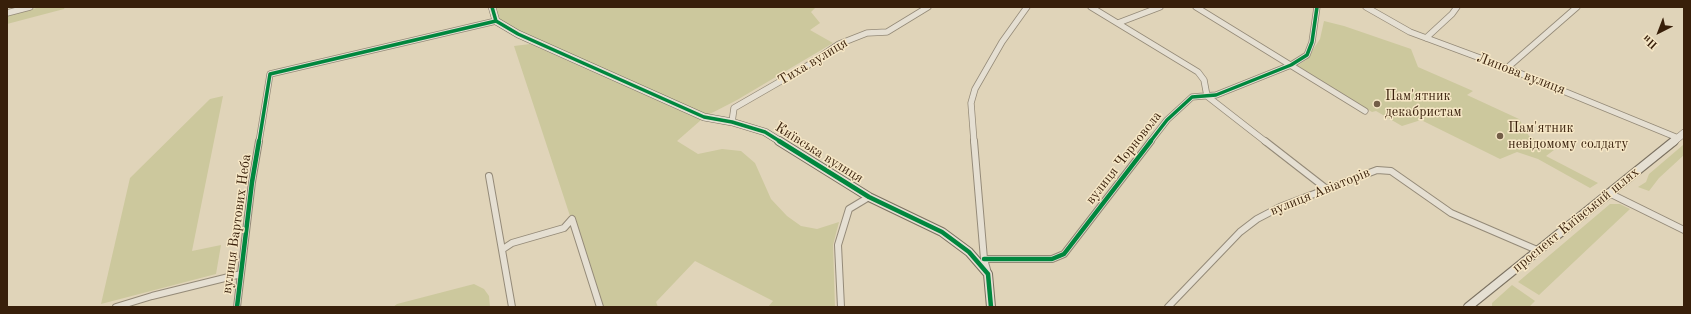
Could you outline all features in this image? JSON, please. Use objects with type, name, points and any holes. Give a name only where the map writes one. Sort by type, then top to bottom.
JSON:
[{"type":"street","points":[[7,13],[30,7]]},
{"type":"street","points":[[492,7],[496,21]]},
{"type":"street","name":"Тиха вулиця","points":[[732,122],[734,108],[806,66],[839,44],[867,33],[887,32],[928,7]]},
{"type":"street","points":[[990,307],[988,274],[984,259],[971,103],[978,82],[1002,42],[1027,7]]},
{"type":"street","points":[[1091,7],[1198,72],[1204,80],[1207,96],[1328,190]]},
{"type":"street","points":[[1118,23],[1160,7]]},
{"type":"street","points":[[1196,7],[1365,111]]},
{"type":"street","name":"вулиця Чорновола","points":[[984,259],[1052,260],[1064,254],[1166,120],[1192,98],[1216,95],[1291,65],[1306,55],[1313,34],[1317,7]]},
{"type":"street","name":"Липова вулиця","points":[[1366,7],[1410,32],[1681,136]]},
{"type":"street","points":[[1426,38],[1452,14],[1457,7]]},
{"type":"street","points":[[1507,68],[1578,7]]},
{"type":"street","name":"вулиця Вартових Неба","points":[[237,307],[252,182],[270,74],[496,21]]},
{"type":"street","name":"Київська вулиця","points":[[496,21],[532,40],[704,117],[732,122],[765,132],[782,141],[869,197],[942,232],[969,252],[988,274]]},
{"type":"street","name":"проспект Київський шлях","points":[[1468,307],[1537,250],[1681,136]]},
{"type":"street","name":"вулиця Авіаторів","points":[[1168,307],[1240,232],[1257,219],[1280,207],[1328,190],[1377,170],[1391,171],[1451,213],[1537,250]]},
{"type":"street","points":[[489,176],[512,307]]},
{"type":"street","points":[[1609,193],[1684,230]]},
{"type":"street","points":[[841,307],[838,245],[849,209],[869,197]]},
{"type":"street","points":[[503,249],[512,244],[564,228],[572,219],[600,307]]},
{"type":"street","name":"вулиця Вартових Неба","points":[[116,307],[152,296],[241,274]]},
{"type":"shaded area","points":[[40,7],[65,7],[64,9],[7,24],[7,16]]},
{"type":"shaded area","points":[[491,7],[816,7],[811,12],[820,23],[810,30],[833,43],[737,100],[704,117],[496,21]]},
{"type":"shaded area","points":[[1324,21],[1344,26],[1411,49],[1418,67],[1473,91],[1467,95],[1519,119],[1529,136],[1554,150],[1546,156],[1598,183],[1590,188],[1538,159],[1517,152],[1500,159],[1421,120],[1402,126],[1376,111],[1372,112],[1297,66],[1306,60],[1320,39]]},
{"type":"shaded area","points":[[530,44],[701,120],[677,141],[698,154],[722,149],[741,151],[755,163],[771,199],[787,216],[801,226],[817,229],[839,222],[833,245],[835,307],[768,307],[773,301],[695,261],[656,302],[658,307],[600,307],[514,46]]},
{"type":"shaded area","points":[[223,96],[192,251],[221,245],[216,274],[101,304],[130,178],[210,99]]},
{"type":"shaded area","points":[[1683,145],[1684,155],[1659,178],[1649,191],[1638,187],[1646,182],[1649,174]]},
{"type":"shaded area","points":[[1610,204],[1620,204],[1630,209],[1539,295],[1518,282]]},
{"type":"shaded area","points":[[474,284],[484,289],[489,296],[490,307],[393,307],[397,304]]},
{"type":"shaded area","points":[[1512,285],[1535,301],[1529,307],[1492,307],[1492,303]]},
{"type":"cycle path","points":[[492,7],[496,21],[518,34],[704,117],[732,122],[765,132],[869,197],[942,232],[969,252],[988,274],[991,307]]},
{"type":"cycle path","points":[[984,259],[1052,259],[1064,254],[1167,120],[1192,97],[1216,95],[1291,65],[1307,55],[1312,42],[1317,7]]},
{"type":"cycle path","points":[[237,307],[252,182],[270,74],[496,21]]},
{"type":"place","name":"Пам'ятник декабристам","points":[[1377,104]]},
{"type":"place","name":"Пам'ятник невідомому солдату","points":[[1500,136]]}]
